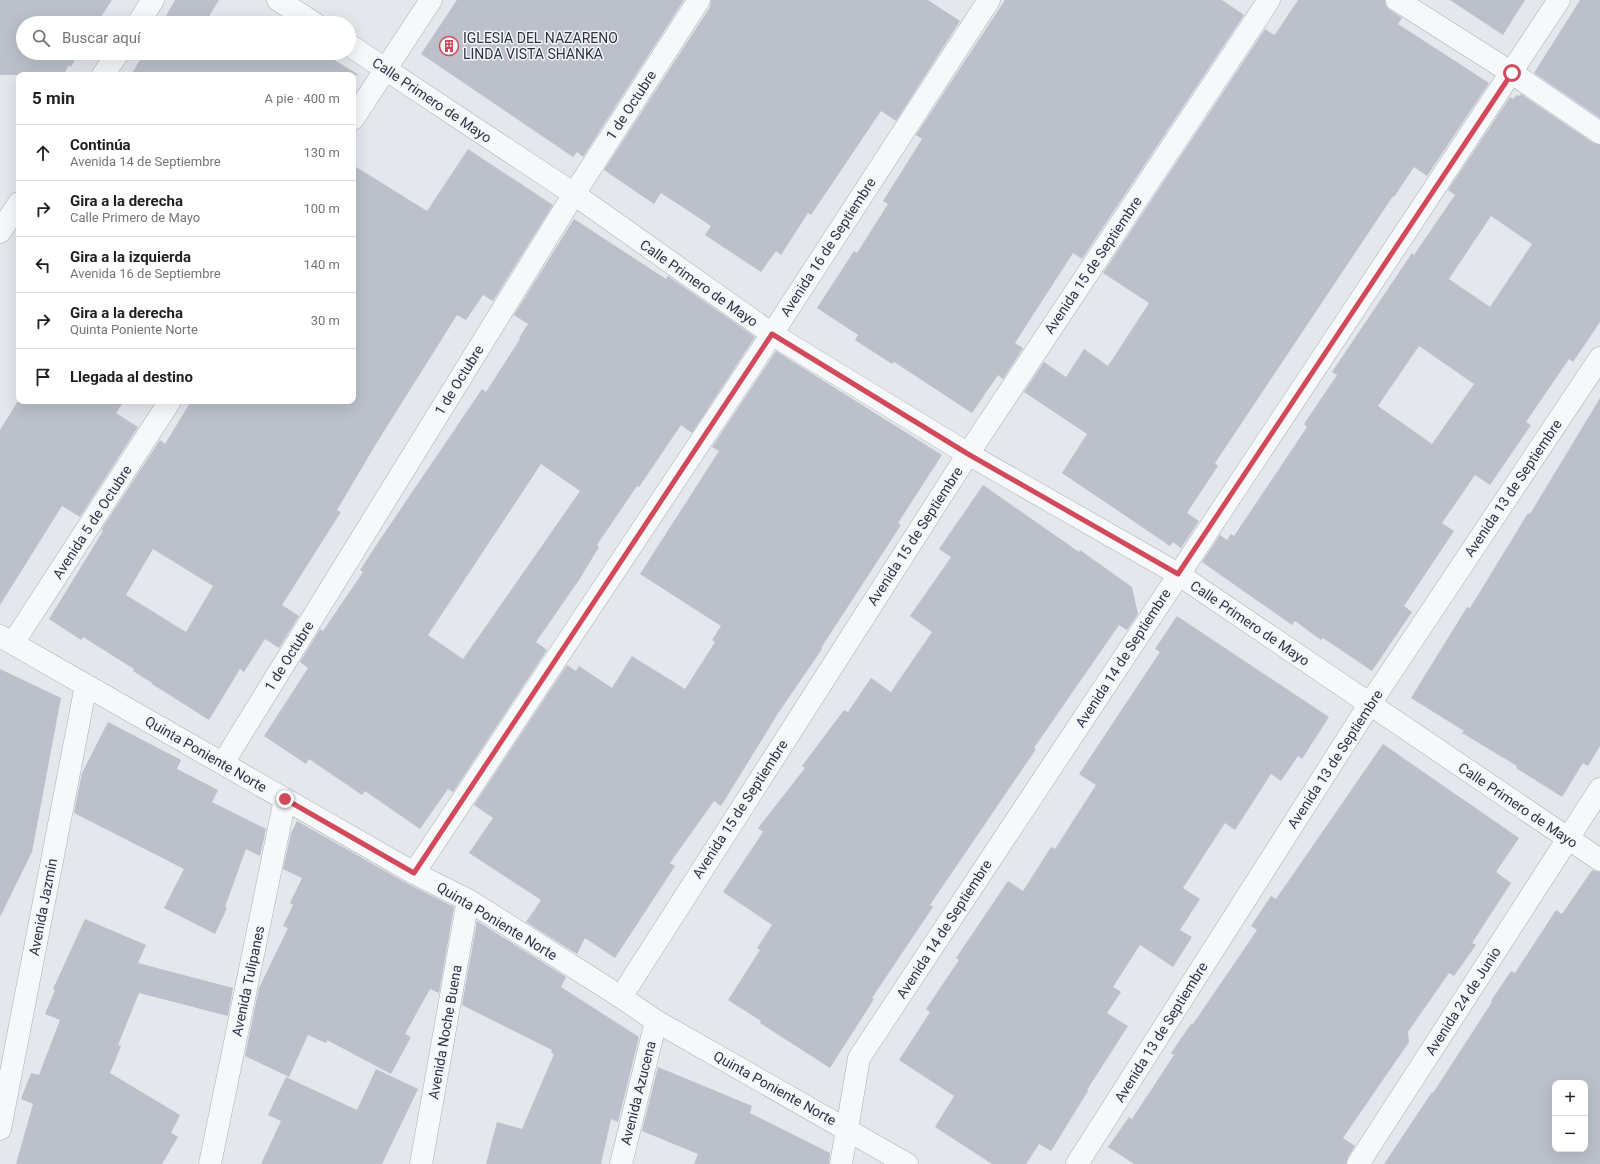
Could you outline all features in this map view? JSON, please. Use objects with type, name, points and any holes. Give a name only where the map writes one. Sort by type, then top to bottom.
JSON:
[{"type":"street","points":[[143,16],[153,0]]},
{"type":"street","points":[[278,0],[303,16]]},
{"type":"street","points":[[356,114],[431,0]]},
{"type":"street","name":"1 de Octubre","points":[[224,763],[574,194],[699,0]]},
{"type":"street","name":"Avenida 16 de Septiembre","points":[[414,873],[772,334],[989,0]]},
{"type":"street","name":"Avenida 15 de Septiembre","points":[[621,997],[968,454],[1269,0]]},
{"type":"street","points":[[1398,0],[1512,73],[1600,133]]},
{"type":"street","name":"Avenida 14 de Septiembre","points":[[841,1164],[859,1058],[1559,0]]},
{"type":"street","name":"Calle Primero de Mayo","points":[[356,50],[574,194],[772,334],[968,454],[1178,574],[1369,705],[1600,860]]},
{"type":"street","points":[[105,72],[113,60]]},
{"type":"street","points":[[0,232],[16,208]]},
{"type":"street","name":"Avenida 13 de Septiembre","points":[[1077,1164],[1369,705],[1600,358]]},
{"type":"street","name":"Avenida 5 de Octubre","points":[[6,639],[168,404]]},
{"type":"street","name":"Quinta Poniente Norte","points":[[6,639],[414,873],[468,900],[621,997],[656,1021],[847,1128],[907,1164]]},
{"type":"street","name":"Avenida Jazmín","points":[[0,1129],[86,685]]},
{"type":"street","name":"Avenida 24 de Junio","points":[[1358,1164],[1600,789]]},
{"type":"street","name":"Avenida Tulipanes","points":[[210,1164],[285,799]]},
{"type":"street","name":"Avenida Noche Buena","points":[[421,1164],[468,900]]},
{"type":"street","name":"Avenida Azucena","points":[[621,1164],[656,1021]]},
{"type":"building","points":[[0,0],[112,0],[102,16],[16,16],[16,60],[75,60],[71,67],[69,65],[65,72],[16,72],[16,75],[0,75]]},
{"type":"building","points":[[175,0],[219,0],[209,16],[166,16]]},
{"type":"building","points":[[457,0],[684,0],[583,157],[577,152],[573,157],[421,54]]},
{"type":"building","points":[[711,0],[928,0],[960,21],[896,121],[881,111],[811,215],[808,213],[781,255],[776,251],[761,272],[705,235],[711,226],[661,193],[654,204],[604,170],[710,7]]},
{"type":"building","points":[[1005,0],[1222,0],[1244,15],[1082,259],[1073,253],[1015,343],[1023,348],[1003,379],[998,375],[972,413],[894,362],[892,364],[855,340],[858,335],[817,308],[854,251],[857,253],[888,204],[883,201],[922,139],[916,135]]},
{"type":"building","points":[[1298,0],[1385,0],[1386,6],[1402,18],[1398,24],[1489,83],[1427,176],[1414,167],[1394,197],[1393,196],[1215,463],[1218,466],[1187,513],[1199,521],[1181,548],[1173,542],[1170,546],[1062,473],[1087,434],[1024,392],[1044,362],[1066,377],[1084,349],[1108,366],[1149,303],[1103,273],[1265,29],[1274,35]]},
{"type":"building","points":[[1450,0],[1525,0],[1503,35]]},
{"type":"building","points":[[1580,0],[1600,0],[1600,118],[1534,73]]},
{"type":"building","points":[[140,60],[334,60],[354,72],[133,72]]},
{"type":"building","points":[[1521,94],[1593,143],[1600,145],[1600,322],[1573,362],[1569,359],[1526,422],[1531,425],[1490,485],[1475,475],[1442,523],[1454,531],[1404,606],[1412,612],[1372,671],[1323,638],[1321,640],[1295,621],[1292,625],[1202,562],[1220,535],[1227,540],[1231,534],[1234,536],[1307,427],[1304,424],[1337,375],[1332,372],[1412,253],[1414,255],[1455,195],[1448,190],[1510,97],[1513,99],[1517,95],[1519,96]],"holes":[[[1491,216],[1532,244],[1490,307],[1449,279]],[[1419,346],[1474,384],[1432,444],[1378,406]]]},
{"type":"building","points":[[468,149],[553,205],[493,301],[483,295],[466,320],[457,315],[376,444],[337,510],[341,512],[282,605],[299,616],[279,648],[265,639],[244,672],[240,669],[209,720],[152,684],[133,671],[134,669],[83,637],[81,640],[49,619],[103,531],[101,530],[160,440],[165,444],[189,404],[356,404],[356,167],[427,211]],"holes":[[[153,549],[213,586],[186,632],[126,595]]]},
{"type":"building","points":[[574,219],[666,279],[668,276],[755,337],[692,433],[681,425],[639,487],[637,486],[597,545],[599,547],[579,580],[536,642],[547,650],[453,792],[448,789],[420,829],[365,791],[362,795],[309,759],[306,764],[264,736],[308,668],[300,662],[320,629],[323,631],[363,572],[360,570],[381,538],[482,389],[486,392],[520,339],[519,338],[528,324],[514,315]],"holes":[[[541,464],[580,491],[463,659],[428,635]]]},
{"type":"building","points":[[776,351],[942,455],[898,523],[901,525],[821,648],[822,649],[779,712],[721,806],[714,801],[670,863],[675,866],[615,958],[585,938],[577,954],[526,922],[541,900],[469,853],[493,818],[474,805],[567,665],[576,671],[579,666],[612,688],[632,656],[685,689],[715,642],[712,640],[721,626],[640,574],[719,451],[712,447]]},
{"type":"building","points":[[1600,398],[1600,746],[1588,766],[1583,763],[1562,797],[1516,768],[1517,766],[1462,733],[1464,731],[1411,698],[1467,607],[1470,608],[1528,513],[1530,514]]},
{"type":"building","points":[[16,404],[122,404],[116,413],[138,427],[80,517],[62,506],[0,605],[0,430]]},
{"type":"building","points":[[983,485],[1132,587],[1138,614],[1127,630],[1119,625],[1034,748],[1036,749],[930,905],[933,907],[872,998],[874,999],[830,1068],[760,1023],[761,1021],[728,1000],[760,950],[757,948],[772,925],[723,892],[763,832],[758,828],[805,768],[802,766],[844,710],[848,712],[871,678],[891,692],[932,632],[910,616],[951,557],[939,549]]},
{"type":"building","points":[[1177,616],[1329,717],[1302,759],[1298,756],[1281,781],[1271,774],[1235,830],[1225,823],[1183,888],[1200,899],[1180,930],[1192,937],[1173,967],[1140,945],[1113,987],[1121,992],[1107,1013],[1128,1026],[1087,1090],[1088,1091],[1051,1151],[1039,1144],[1026,1164],[992,1164],[935,1127],[954,1096],[899,1060],[930,1012],[926,1009],[959,960],[956,958],[1008,881],[1023,891],[1051,847],[1055,849],[1096,785],[1079,774],[1160,652],[1155,649]]},
{"type":"building","points":[[0,669],[61,698],[32,852],[0,917]]},
{"type":"building","points":[[108,722],[181,760],[177,769],[218,790],[212,802],[266,829],[260,856],[246,849],[225,907],[227,908],[215,934],[164,908],[184,869],[74,813],[82,773]]},
{"type":"building","points":[[1383,744],[1519,838],[1496,872],[1511,883],[1472,943],[1476,945],[1454,976],[1449,973],[1408,1032],[1409,1042],[1343,1138],[1355,1146],[1348,1157],[1346,1164],[1134,1164],[1108,1147],[1129,1117],[1132,1119],[1174,1055],[1171,1053],[1191,1024],[1193,1024],[1257,930],[1251,926],[1271,896],[1276,899]]},
{"type":"building","points":[[297,821],[408,884],[454,907],[439,993],[430,989],[405,1034],[411,1037],[391,1074],[327,1040],[326,1043],[308,1035],[289,1077],[245,1056],[259,988],[288,928],[283,926],[293,905],[290,903],[302,878],[283,869],[291,833]]},
{"type":"building","points":[[1592,870],[1600,872],[1600,1164],[1384,1164],[1432,1092],[1433,1093],[1511,971],[1515,973],[1556,910],[1562,914]]},
{"type":"building","points":[[85,919],[146,945],[138,963],[233,988],[228,1016],[139,993],[118,1045],[121,1046],[110,1073],[180,1115],[171,1133],[178,1137],[162,1164],[16,1164],[33,1104],[21,1099],[31,1073],[39,1075],[60,1020],[45,1014],[55,990],[53,989]]},
{"type":"building","points":[[477,921],[566,977],[561,987],[639,1037],[618,1122],[611,1119],[601,1164],[486,1164],[497,1122],[522,1129],[554,1054],[551,1053],[552,1050],[462,1005]]},
{"type":"building","points":[[658,1067],[752,1106],[750,1113],[830,1153],[829,1164],[694,1164],[698,1154],[642,1131]]},
{"type":"building","points":[[376,1069],[418,1089],[382,1164],[261,1164],[281,1121],[268,1115],[286,1077],[357,1110]]},
{"type":"place","name":"IGLESIA DEL NAZARENO LINDA VISTA SHANKA","points":[[449,46]]},
{"type":"route","points":[[285,799],[414,873],[772,334],[968,454],[1178,574],[1512,73]]}]
